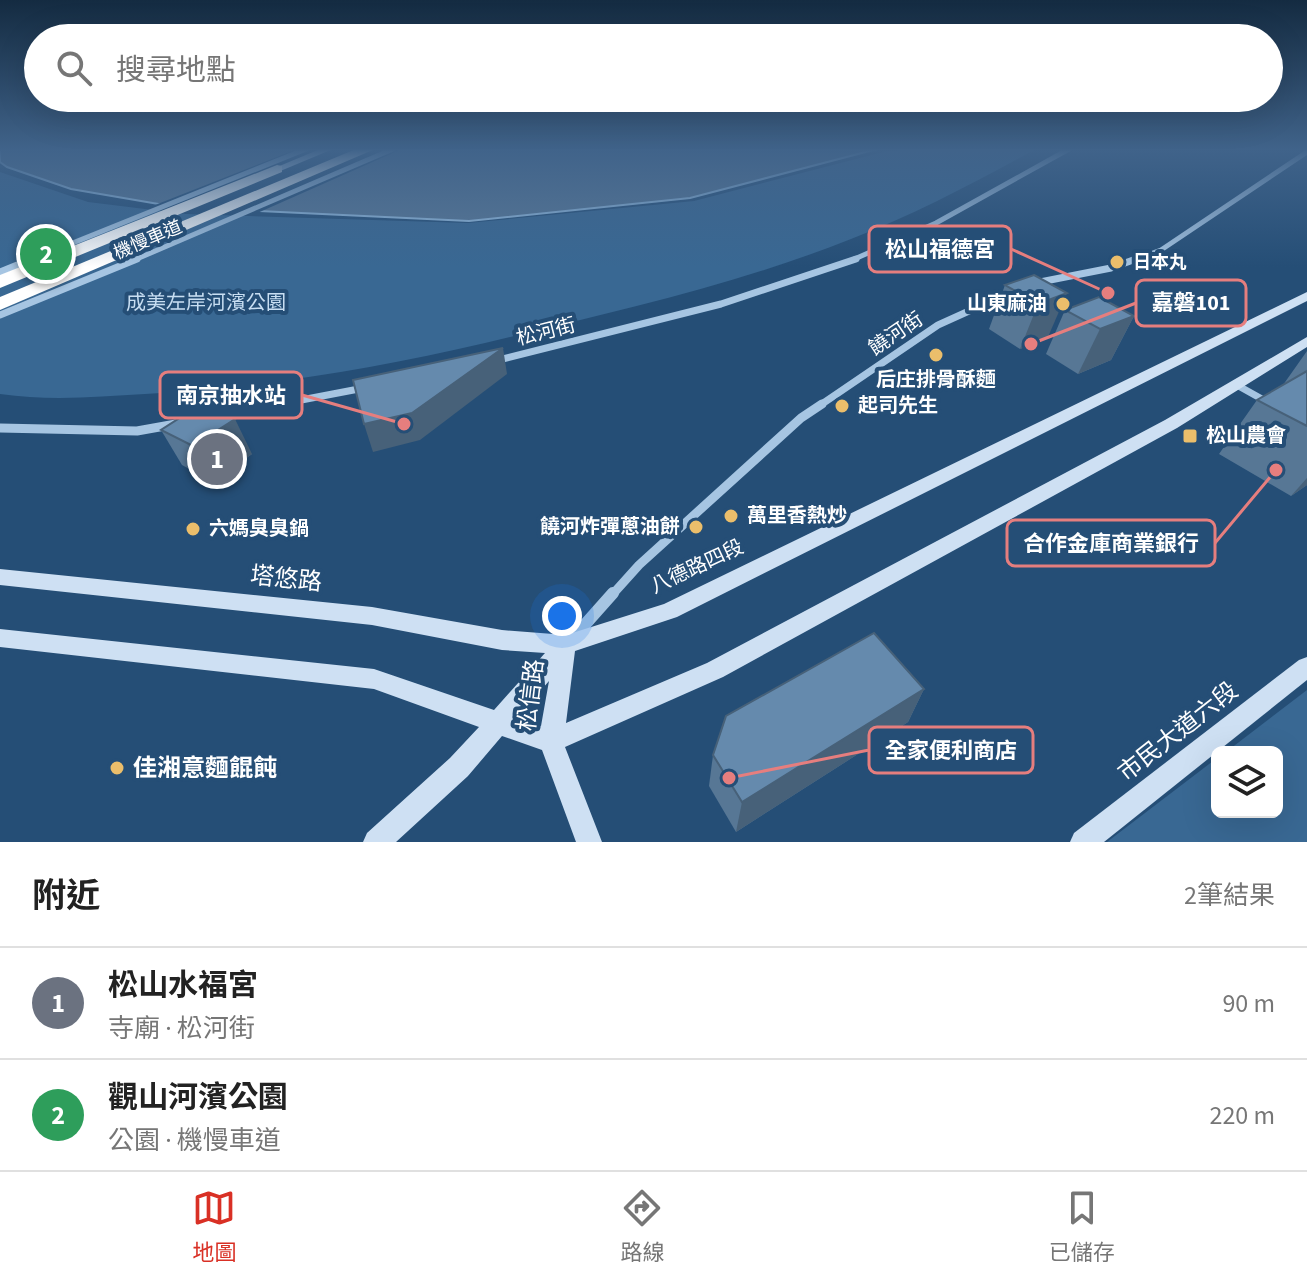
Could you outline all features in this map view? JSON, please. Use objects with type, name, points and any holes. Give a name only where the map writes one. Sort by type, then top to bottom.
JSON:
[{"type":"highway","points":[[5,276],[57,259],[231,188]]},
{"type":"highway","points":[[0,304],[274,188]]},
{"type":"main road","name":"八德路四段","points":[[566,645],[670,611],[1307,296]]},
{"type":"main road","points":[[0,638],[374,679],[433,697],[499,725],[551,741],[715,670],[1171,424],[1307,341]]},
{"type":"main road","name":"塔悠路","points":[[0,577],[372,616],[502,640],[566,645]]},
{"type":"main road","points":[[376,842],[459,767],[566,645]]},
{"type":"main road","name":"松信路","points":[[566,645],[551,741],[589,842]]},
{"type":"main road","name":"市民大道六段","points":[[1083,842],[1307,667]]},
{"type":"street","name":"機慢車道","points":[[5,276],[213,188]]},
{"type":"street","name":"機慢車道","points":[[0,315],[302,188]]},
{"type":"street","name":"松河街","points":[[481,364],[677,316],[852,261],[954,214],[999,188]]},
{"type":"street","name":"饒河街","points":[[566,645],[639,565],[801,418],[938,325],[1028,285],[1111,268],[1161,250],[1253,188]]},
{"type":"street","points":[[1235,384],[1283,410]]},
{"type":"street","points":[[212,417],[381,385]]},
{"type":"street","points":[[0,428],[137,431],[182,423]]},
{"type":"green space","name":"成美左岸河濱公園","points":[[0,188],[48,188],[88,202],[186,214],[468,223],[694,201],[743,188],[961,188],[875,229],[761,271],[485,343],[358,369],[231,387],[72,398],[0,394]]},
{"type":"green space","points":[[1307,690],[1307,842],[1107,842],[1211,763],[1211,818],[1283,818],[1283,746],[1234,746]]},
{"type":"shaded area","points":[[727,188],[690,198],[469,221],[176,207],[71,189]]},
{"type":"pier","points":[[197,188],[313,188],[253,215],[150,207]]},
{"type":"building","points":[[1034,275],[1067,293],[1038,304],[1005,285]]},
{"type":"building","points":[[1099,297],[1134,316],[1100,329],[1065,310]]},
{"type":"building","points":[[503,348],[412,413],[364,424],[353,380]]},
{"type":"building","points":[[1307,371],[1307,426],[1257,400]]},
{"type":"building","points":[[203,403],[235,419],[193,446],[161,430]]},
{"type":"building","points":[[874,633],[924,689],[742,802],[713,755],[726,716]]},
{"type":"place","name":"觀山河濱公園","points":[[46,254]]},
{"type":"place","name":"日本丸","points":[[1117,262]]},
{"type":"place","name":"松山福德宮","points":[[1108,293]]},
{"type":"place","name":"山東麻油","points":[[1063,304]]},
{"type":"place","name":"嘉磐101","points":[[1031,344]]},
{"type":"place","name":"后庄排骨酥麵","points":[[936,355]]},
{"type":"place","name":"起司先生","points":[[842,406]]},
{"type":"place","name":"南京抽水站","points":[[404,424]]},
{"type":"place","name":"松山農會","points":[[1190,436]]},
{"type":"place","name":"松山水福宮","points":[[217,459]]},
{"type":"place","name":"合作金庫商業銀行","points":[[1276,470]]},
{"type":"place","name":"萬里香熱炒","points":[[731,516]]},
{"type":"place","name":"饒河炸彈蔥油餅","points":[[696,527]]},
{"type":"place","name":"六媽臭臭鍋","points":[[193,529]]},
{"type":"place","name":"佳湘意麵餛飩","points":[[117,768]]},
{"type":"place","name":"全家便利商店","points":[[729,778]]}]
